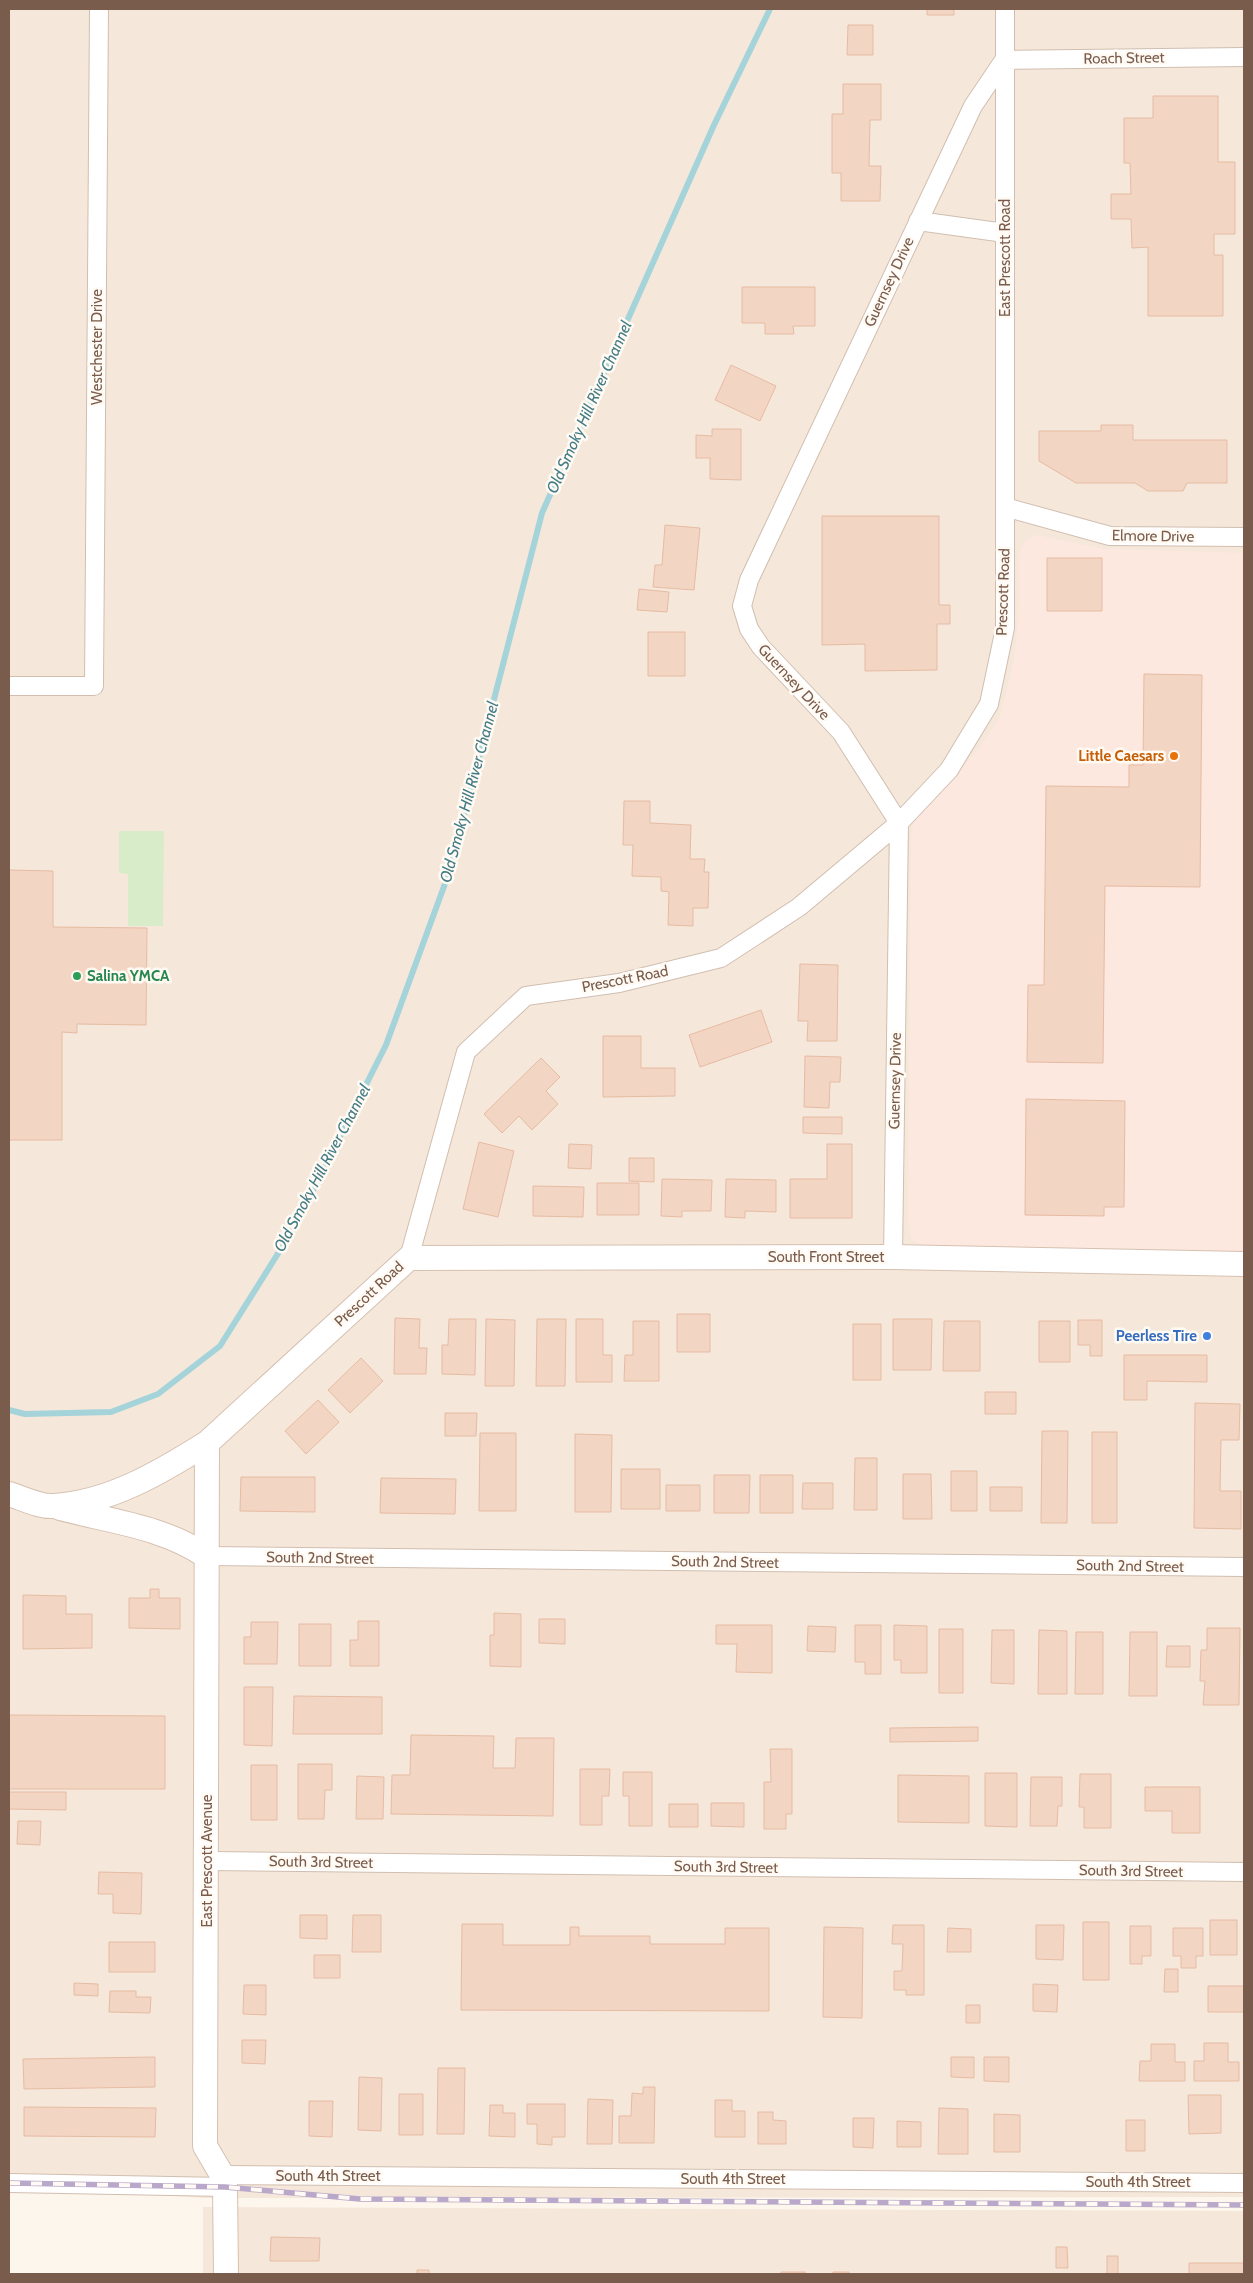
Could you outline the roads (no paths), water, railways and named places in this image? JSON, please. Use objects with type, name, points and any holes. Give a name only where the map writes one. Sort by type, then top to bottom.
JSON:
[{"type":"street","name":"Westchester Drive","points":[[9,686],[94,686],[99,9]]},
{"type":"street","name":"East Prescott Road","points":[[1005,9],[1005,507]]},
{"type":"street","name":"Roach Street","points":[[1004,60],[1244,57]]},
{"type":"street","name":"Guernsey Drive","points":[[893,1257],[899,823],[841,732],[761,647],[749,630],[742,606],[749,580],[973,106],[1004,60]]},
{"type":"street","points":[[918,221],[1005,233]]},
{"type":"street","name":"Prescott Road","points":[[51,1506],[96,1499],[173,1464],[207,1443],[409,1258],[466,1052],[526,996],[620,983],[721,958],[799,907],[899,823],[949,770],[989,704],[1005,628],[1005,507]]},
{"type":"street","name":"Elmore Drive","points":[[1005,507],[1110,536],[1244,537]]},
{"type":"street","name":"South Front Street","points":[[409,1258],[893,1257],[1244,1264]]},
{"type":"street","name":"East Prescott Avenue","points":[[207,1443],[205,2146],[223,2181],[226,2274]]},
{"type":"street","points":[[9,1494],[166,1535],[188,1544],[206,1556]]},
{"type":"street","name":"South 2nd Street","points":[[206,1556],[1244,1567]]},
{"type":"street","name":"South 3rd Street","points":[[207,1861],[1244,1872]]},
{"type":"street","name":"South 4th Street","points":[[9,2183],[223,2181],[1244,2183]]},
{"type":"waterway","name":"Old Smoky Hill River Channel","points":[[9,1410],[25,1414],[111,1412],[158,1394],[220,1346],[294,1228],[386,1045],[450,870],[542,513],[714,125],[770,9]]},
{"type":"railway","points":[[9,2183],[225,2187],[360,2199],[1244,2205]]},
{"type":"place","name":"Little Caesars","points":[[1174,756]]},
{"type":"place","name":"Salina YMCA","points":[[77,976]]},
{"type":"place","name":"Peerless Tire","points":[[1207,1336]]}]
